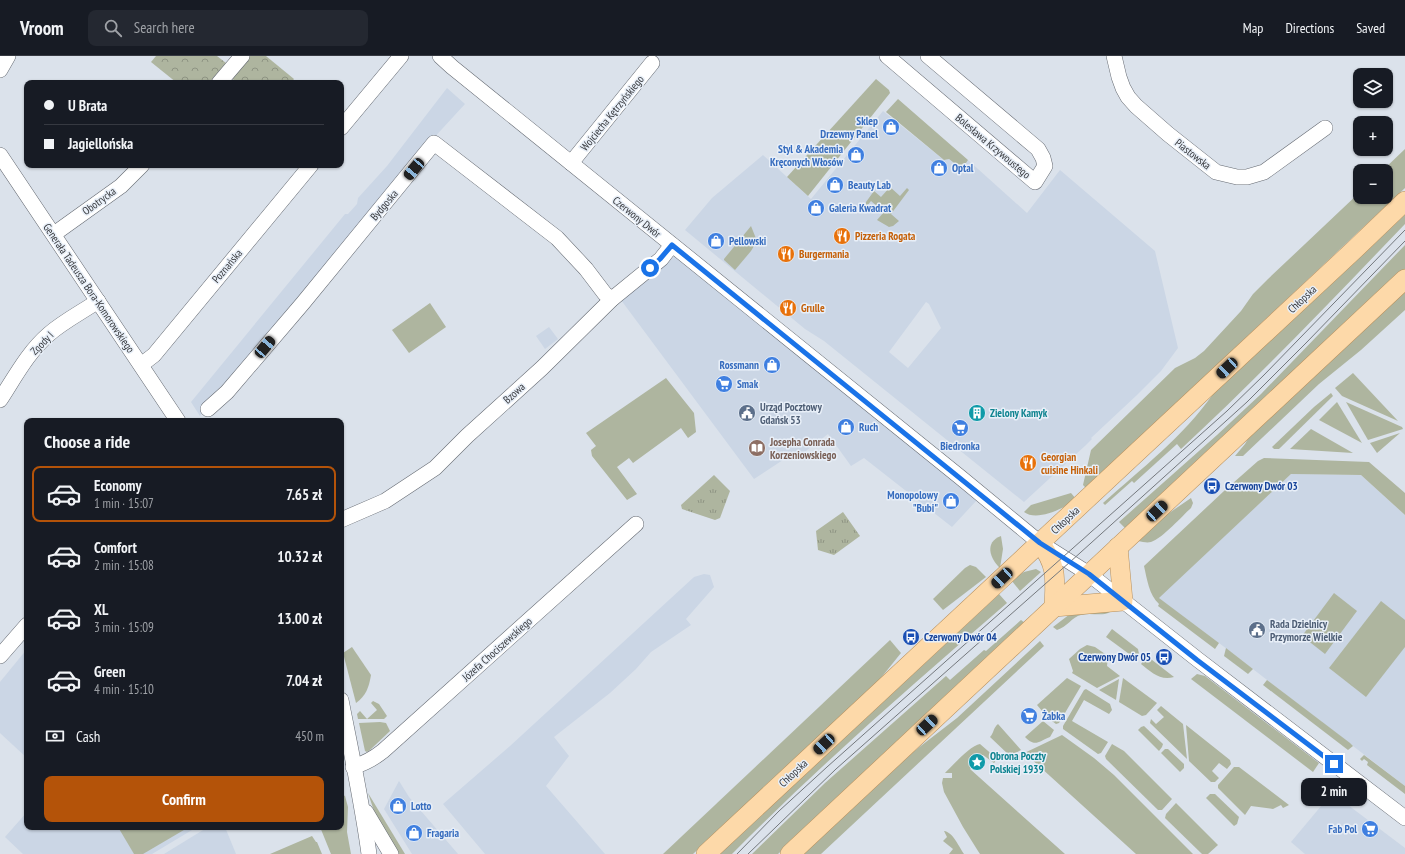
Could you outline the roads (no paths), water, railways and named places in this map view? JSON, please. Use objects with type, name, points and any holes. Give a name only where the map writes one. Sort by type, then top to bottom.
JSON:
[{"type":"main road","name":"Chłopska","points":[[706,854],[1405,201]]},
{"type":"main road","points":[[790,854],[1405,279]]},
{"type":"main road","points":[[1040,543],[1048,553],[1055,575],[1054,607]]},
{"type":"main road","points":[[1054,607],[1123,601],[1118,547]]},
{"type":"street","points":[[0,70],[8,56]]},
{"type":"street","points":[[222,80],[242,56]]},
{"type":"street","points":[[344,124],[400,56]]},
{"type":"street","name":"Czerwony Dwór","points":[[440,56],[1040,543],[1089,574],[1197,660],[1405,818]]},
{"type":"street","name":"Bolesława Krzywoustego","points":[[887,56],[1035,182],[1045,166],[1044,158],[1038,149],[928,56]]},
{"type":"street","name":"Piastowska","points":[[1114,56],[1123,88],[1134,103],[1190,152],[1216,172],[1237,177],[1248,177],[1264,172],[1325,128]]},
{"type":"street","name":"Wojciecha Kętrzyńskiego","points":[[571,163],[652,63]]},
{"type":"street","name":"Bydgoska","points":[[208,409],[226,392],[293,314],[434,143],[557,238],[586,269],[605,294],[612,299]]},
{"type":"street","name":"Generała Tadeusza Bora-Komorowskiego","points":[[0,155],[176,418]]},
{"type":"street","name":"Obotrycka","points":[[54,234],[121,186],[139,168]]},
{"type":"street","name":"Poznańska","points":[[141,365],[154,355],[309,168]]},
{"type":"street","name":"Bzowa","points":[[344,519],[385,501],[435,468],[612,299],[660,259],[672,245]]},
{"type":"street","name":"Zgody I","points":[[0,400],[19,369],[39,344],[50,333],[98,301]]},
{"type":"street","name":"Józefa Chociszewskiego","points":[[353,766],[365,764],[383,751],[636,524]]},
{"type":"street","points":[[0,656],[24,628]]},
{"type":"street","points":[[344,716],[362,806],[369,854]]},
{"type":"street","points":[[362,806],[391,854]]},
{"type":"tram line","points":[[737,854],[779,811],[827,767],[1227,411],[1405,230]]},
{"type":"tram line","points":[[748,854],[836,769],[1070,562],[1247,402],[1405,241]]},
{"type":"place","name":"Sklep Drzewny Panel","points":[[891,127]]},
{"type":"place","name":"Styl & Akademia Kręconych Włosów","points":[[856,155]]},
{"type":"place","name":"Optal","points":[[939,168]]},
{"type":"place","name":"Beauty Lab","points":[[835,185]]},
{"type":"place","name":"Galeria Kwadrat","points":[[816,208]]},
{"type":"place","name":"Pizzeria Rogata","points":[[842,236]]},
{"type":"place","name":"Pellowski","points":[[716,241]]},
{"type":"place","name":"Burgermania","points":[[786,254]]},
{"type":"place","name":"Grulle","points":[[788,308]]},
{"type":"place","name":"Rossmann","points":[[772,365]]},
{"type":"place","name":"Smak","points":[[724,384]]},
{"type":"place","name":"Urząd Pocztowy Gdańsk 53","points":[[747,413]]},
{"type":"place","name":"Zielony Kamyk","points":[[977,413]]},
{"type":"place","name":"Ruch","points":[[846,427]]},
{"type":"place","name":"Biedronka","points":[[960,428]]},
{"type":"place","name":"Josepha Conrada Korzeniowskiego","points":[[757,448]]},
{"type":"place","name":"Georgian cuisine Hinkali","points":[[1028,463]]},
{"type":"place","name":"Czerwony Dwór 03","points":[[1212,486]]},
{"type":"place","name":"Monopolowy \"Bubi\"","points":[[951,501]]},
{"type":"place","name":"Rada Dzielnicy Przymorze Wielkie","points":[[1257,630]]},
{"type":"place","name":"Czerwony Dwór 04","points":[[911,637]]},
{"type":"place","name":"Czerwony Dwór 05","points":[[1164,657]]},
{"type":"place","name":"Żabka","points":[[1029,716]]},
{"type":"place","name":"Obrona Poczty Polskiej 1939","points":[[977,762]]},
{"type":"place","name":"Lotto","points":[[398,806]]},
{"type":"place","name":"Fab Pol","points":[[1370,829]]},
{"type":"place","name":"Fragaria","points":[[414,833]]}]
